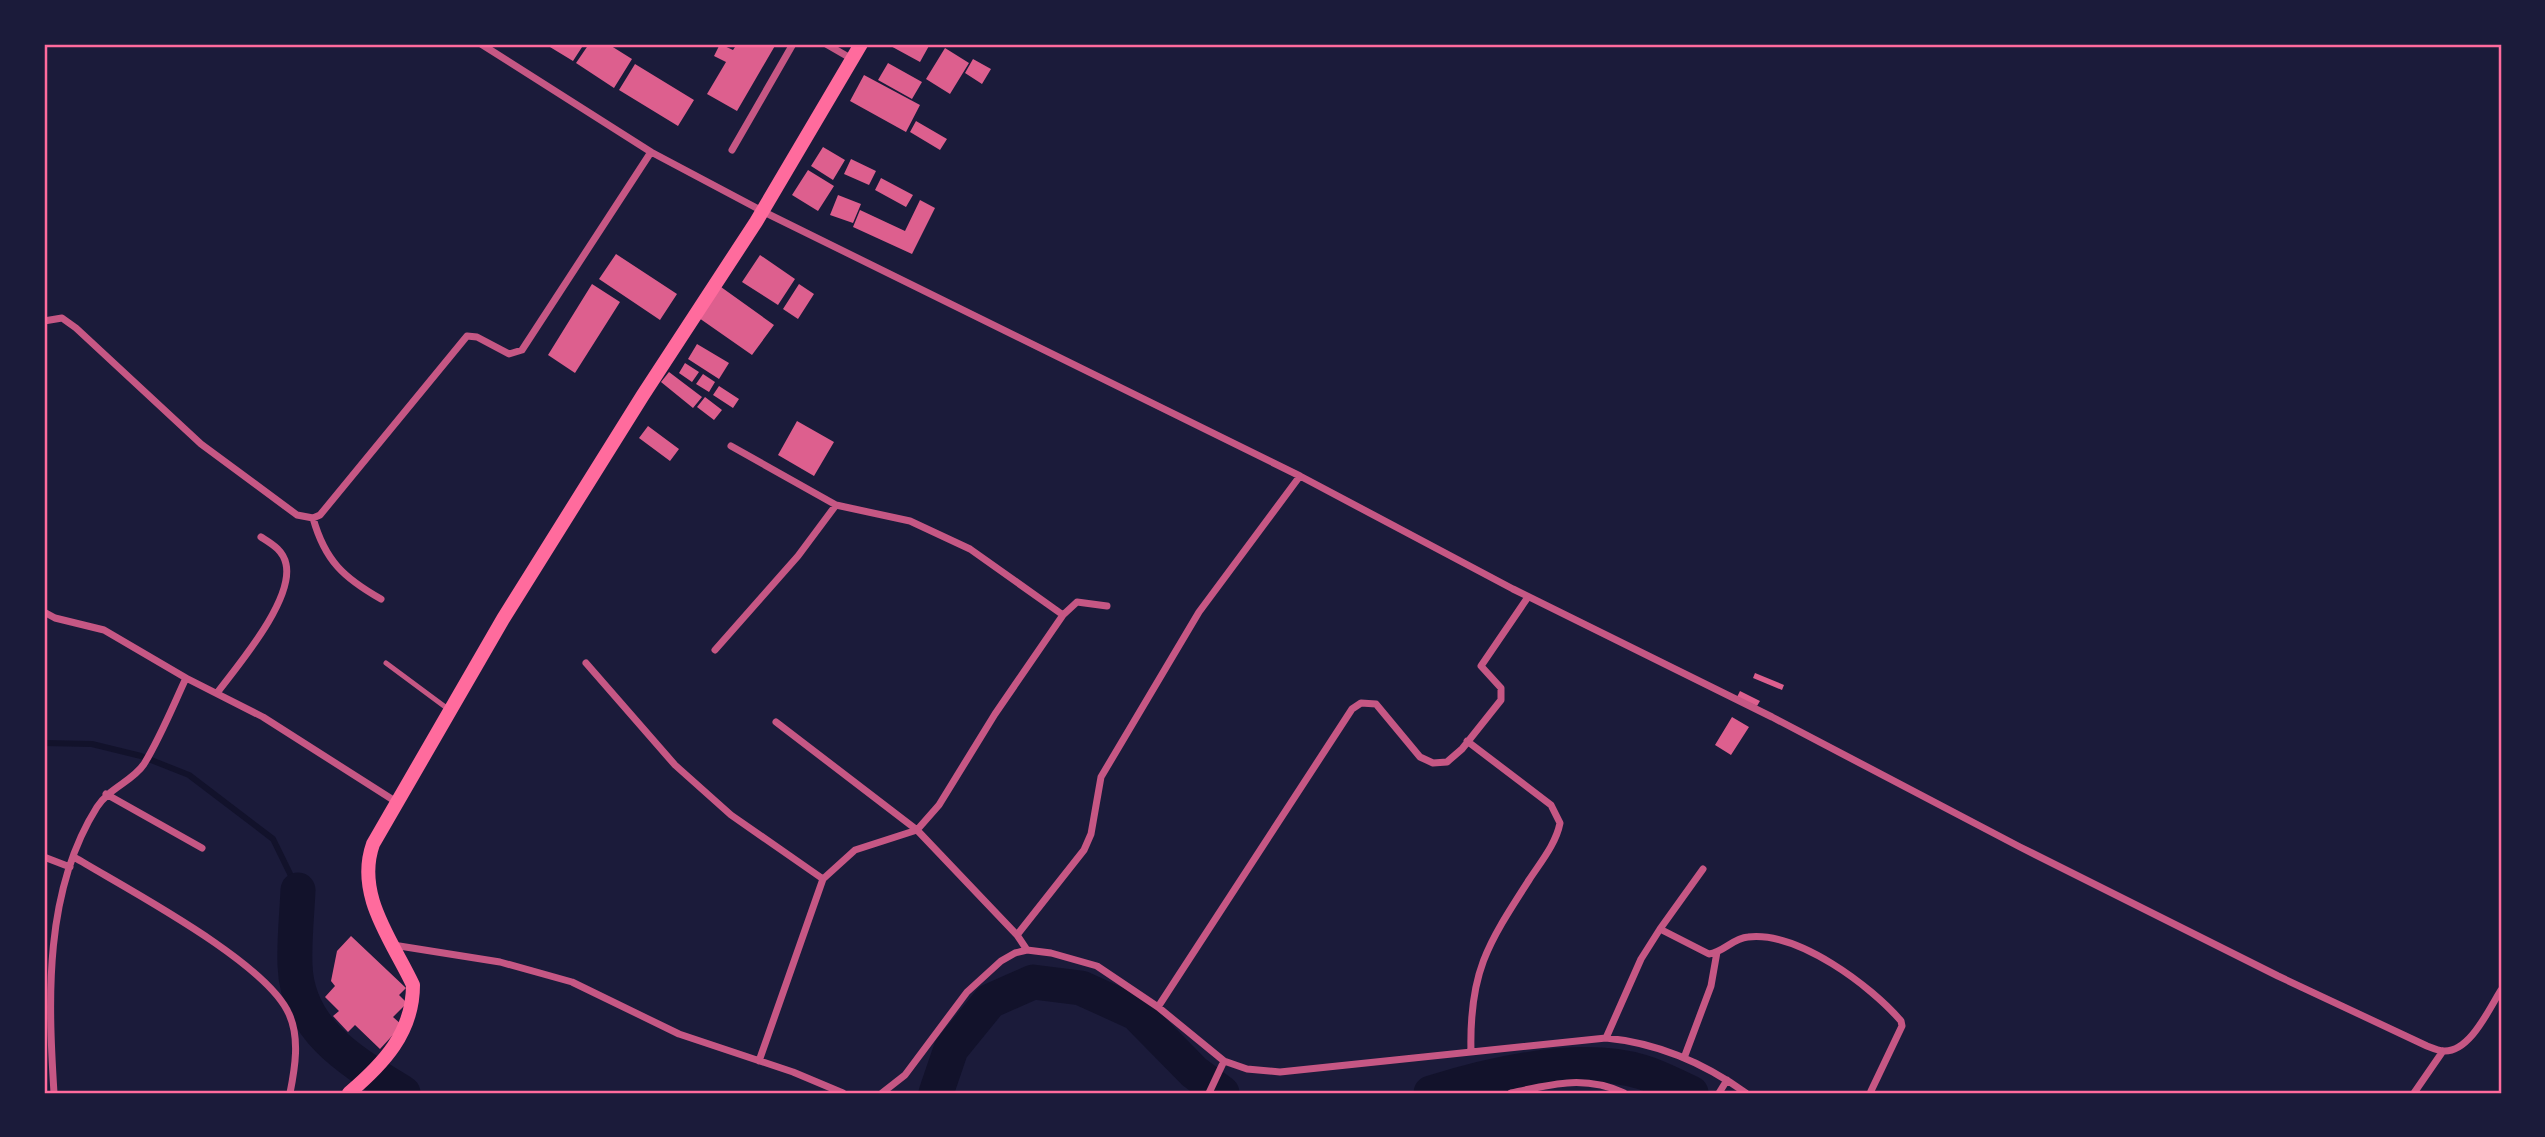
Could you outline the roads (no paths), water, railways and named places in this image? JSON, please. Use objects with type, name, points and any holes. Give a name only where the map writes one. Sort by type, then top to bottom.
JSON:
[{"type":"main road","points":[[350,1092],[387,1056],[405,1030],[413,1000],[413,985],[379,917],[366,876],[373,844],[503,619],[635,407],[756,222],[861,44]]},
{"type":"street","points":[[481,44],[650,152],[764,212],[1300,476],[1528,597],[1772,717],[1902,787],[2278,976],[2443,1051],[2458,1048],[2473,1032],[2501,990]]},
{"type":"street","points":[[732,150],[793,44]]},
{"type":"street","points":[[826,44],[852,58]]},
{"type":"street","points":[[44,321],[62,318],[76,328],[201,444],[297,515],[313,518],[320,515],[467,336],[477,337],[509,354],[522,350],[650,152]]},
{"type":"street","points":[[731,446],[836,505],[910,521],[970,549],[1063,615]]},
{"type":"street","points":[[1017,935],[1084,850],[1091,834],[1101,777],[1199,612],[1300,476]]},
{"type":"street","points":[[715,650],[798,556],[836,505]]},
{"type":"street","points":[[313,518],[320,544],[334,564],[355,584],[381,600]]},
{"type":"street","points":[[217,693],[263,629],[287,577],[286,562],[277,548],[261,537]]},
{"type":"street","points":[[1158,1007],[1352,709],[1361,703],[1376,704],[1420,757],[1433,763],[1447,762],[1502,696],[1501,688],[1481,666],[1528,597]]},
{"type":"street","points":[[759,1061],[823,879],[855,850],[917,830],[939,805],[995,713],[1063,615],[1077,602],[1107,606]]},
{"type":"street","points":[[44,612],[55,618],[104,630],[186,678],[263,717],[398,803]]},
{"type":"street","points":[[586,663],[674,765],[731,815],[823,879]]},
{"type":"street","points":[[54,1093],[51,972],[54,936],[70,867],[81,835],[106,794],[143,766],[186,678]]},
{"type":"street","points":[[776,722],[917,830],[1017,935],[1027,950]]},
{"type":"street","points":[[1467,741],[1551,805],[1558,813],[1560,823],[1550,848],[1489,944],[1472,995],[1471,1052]]},
{"type":"street","points":[[106,794],[202,848]]},
{"type":"street","points":[[74,857],[226,950],[270,986],[289,1013],[296,1047],[290,1093]]},
{"type":"street","points":[[44,858],[70,867]]},
{"type":"street","points":[[1606,1038],[1641,958],[1703,869]]},
{"type":"street","points":[[1660,929],[1698,950],[1717,952],[1749,936],[1803,948],[1823,956],[1880,1001],[1898,1017],[1902,1026],[1871,1091]]},
{"type":"street","points":[[393,945],[500,962],[572,982],[679,1034],[844,1093]]},
{"type":"street","points":[[885,1092],[905,1075],[967,992],[1001,961],[1027,950],[1051,953],[1097,966],[1158,1007],[1224,1060],[1247,1069],[1280,1072],[1606,1038],[1642,1041],[1684,1058],[1746,1093]]},
{"type":"street","points":[[1684,1058],[1711,986],[1717,952]]},
{"type":"street","points":[[2414,1093],[2443,1051]]},
{"type":"street","points":[[1209,1093],[1224,1060]]},
{"type":"street","points":[[1511,1093],[1569,1080],[1608,1086],[1624,1093]]},
{"type":"street","points":[[1719,1093],[1727,1080]]},
{"type":"lane","points":[[386,663],[451,710]]},
{"type":"waterway","points":[[44,743],[92,744],[141,756],[189,775],[273,839],[298,890]]},
{"type":"waterway","points":[[298,890],[295,965],[298,988],[306,1008],[331,1042],[365,1069],[403,1093]]},
{"type":"waterway","points":[[936,1093],[951,1049],[990,1001],[1033,982],[1081,988],[1136,1013],[1194,1072],[1222,1093]]},
{"type":"waterway","points":[[1431,1093],[1508,1073],[1564,1065],[1618,1067],[1642,1072],[1691,1093]]}]
